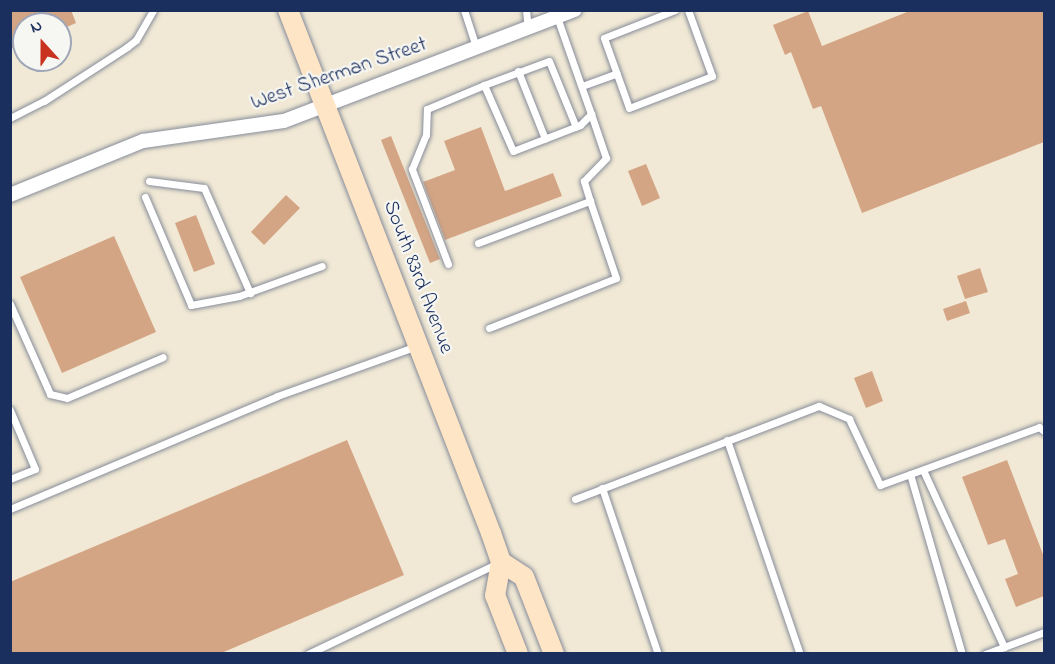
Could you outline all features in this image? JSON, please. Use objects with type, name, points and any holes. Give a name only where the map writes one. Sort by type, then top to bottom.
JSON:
[{"type":"main road","name":"South 83rd Avenue","points":[[288,10],[501,562]]},
{"type":"main road","points":[[518,654],[495,595],[501,562],[524,577],[554,654]]},
{"type":"street","name":"West Sherman Street","points":[[10,195],[143,141],[258,126],[325,105],[575,10]]},
{"type":"lane","points":[[10,118],[44,101],[127,48],[136,40],[153,10]]},
{"type":"lane","points":[[464,10],[476,48]]},
{"type":"lane","points":[[526,10],[528,28]]},
{"type":"lane","points":[[675,10],[604,38],[628,108],[712,76],[688,10]]},
{"type":"lane","points":[[489,328],[616,278],[584,181],[606,158],[557,17]]},
{"type":"lane","points":[[448,264],[412,169],[426,135],[429,106],[549,61],[576,127]]},
{"type":"lane","points":[[518,71],[545,139]]},
{"type":"lane","points":[[582,86],[617,73]]},
{"type":"lane","points":[[484,86],[511,150],[576,127],[591,114]]},
{"type":"lane","points":[[149,181],[204,188],[250,292]]},
{"type":"lane","points":[[144,197],[191,305],[250,292],[322,266]]},
{"type":"lane","points":[[478,243],[590,201]]},
{"type":"lane","points":[[10,304],[50,394],[67,398],[163,357]]},
{"type":"lane","points":[[10,509],[288,392],[419,345]]},
{"type":"lane","points":[[575,499],[819,406],[849,418],[880,485],[1039,427],[1044,431]]},
{"type":"lane","points":[[10,410],[35,469],[10,479]]},
{"type":"lane","points":[[727,440],[800,654]]},
{"type":"lane","points":[[923,470],[1004,646]]},
{"type":"lane","points":[[910,474],[962,654]]},
{"type":"lane","points":[[602,488],[658,654]]},
{"type":"lane","points":[[308,654],[501,562]]},
{"type":"lane","points":[[985,654],[1044,632]]},
{"type":"building","points":[[10,10],[71,10],[72,12],[12,12],[12,48],[10,49]]},
{"type":"building","points":[[912,10],[1044,10],[1044,142],[862,213],[821,106],[813,109],[791,52],[785,55],[773,25],[808,11],[822,46]]},
{"type":"building","points":[[72,13],[76,23],[72,25]]},
{"type":"building","points":[[481,127],[505,191],[553,173],[562,196],[445,240],[423,182],[455,170],[444,141]]},
{"type":"building","points":[[391,136],[440,259],[430,263],[381,140]]},
{"type":"building","points":[[646,164],[660,198],[642,206],[628,171]]},
{"type":"building","points":[[286,195],[300,208],[264,245],[251,232]]},
{"type":"building","points":[[196,215],[215,264],[194,272],[175,223]]},
{"type":"building","points":[[114,236],[156,332],[62,373],[20,277]]},
{"type":"building","points":[[980,268],[988,292],[965,299],[957,276]]},
{"type":"building","points":[[966,301],[970,313],[947,321],[943,309]]},
{"type":"building","points":[[872,371],[883,401],[866,408],[854,378]]},
{"type":"building","points":[[347,440],[404,575],[219,654],[10,654],[10,582]]},
{"type":"building","points":[[1007,460],[1044,557],[1044,596],[1016,607],[1005,579],[1018,574],[1005,539],[988,545],[962,477]]}]
